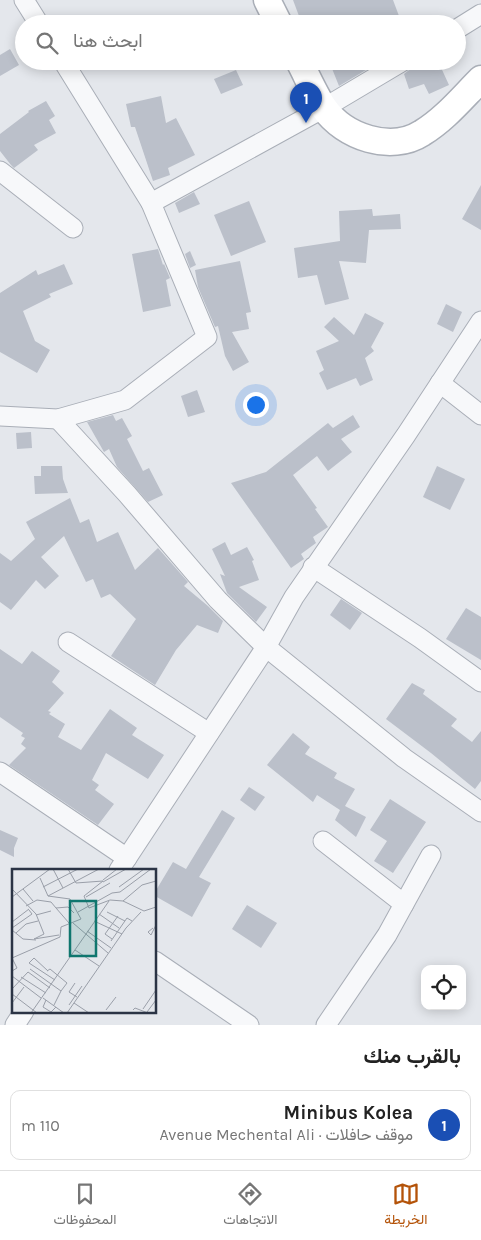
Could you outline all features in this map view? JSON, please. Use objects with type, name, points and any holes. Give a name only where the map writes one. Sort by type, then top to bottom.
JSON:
[{"type":"main road","points":[[267,0],[274,15]]},
{"type":"main road","points":[[304,70],[324,108],[337,123],[363,137],[383,142],[402,141],[417,136],[437,123],[481,79]]},
{"type":"street","points":[[27,1],[34,15]]},
{"type":"street","points":[[466,23],[481,14]]},
{"type":"street","points":[[0,416],[58,419],[125,400],[207,337],[151,203],[69,70]]},
{"type":"street","points":[[151,203],[324,108],[388,70]]},
{"type":"street","points":[[0,171],[73,228]]},
{"type":"street","points":[[0,772],[123,864],[266,647],[313,567],[406,435],[481,321]]},
{"type":"street","points":[[440,383],[481,415]]},
{"type":"street","points":[[58,419],[127,494],[218,600],[266,647],[404,758],[481,811]]},
{"type":"street","points":[[313,567],[420,638],[481,682]]},
{"type":"street","points":[[68,642],[209,733]]},
{"type":"street","points":[[323,841],[404,904]]},
{"type":"street","points":[[326,1025],[387,935],[431,855]]},
{"type":"street","points":[[156,962],[249,1025]]},
{"type":"street","points":[[15,1025],[23,1012]]},
{"type":"building","points":[[293,0],[393,0],[399,15],[299,15]]},
{"type":"building","points":[[10,49],[15,58],[15,67],[0,76],[0,55]]},
{"type":"building","points":[[236,70],[243,85],[221,94],[214,79]]},
{"type":"building","points":[[333,70],[366,70],[339,86]]},
{"type":"building","points":[[409,70],[442,70],[449,85],[429,94],[424,84],[409,89],[404,74]]},
{"type":"building","points":[[161,96],[166,123],[176,118],[195,155],[168,168],[170,175],[153,181],[135,127],[131,127],[126,104]]},
{"type":"building","points":[[46,101],[55,116],[49,120],[56,133],[34,145],[38,150],[14,168],[0,151],[0,134],[28,111]]},
{"type":"building","points":[[481,185],[481,230],[462,219]]},
{"type":"building","points":[[194,192],[200,204],[179,213],[175,203]]},
{"type":"building","points":[[249,201],[266,242],[231,256],[214,215]]},
{"type":"building","points":[[372,209],[373,216],[400,214],[401,229],[369,230],[366,263],[339,261],[349,299],[325,305],[317,275],[298,278],[294,248],[340,241],[339,211]]},
{"type":"building","points":[[158,249],[170,278],[166,280],[171,306],[143,312],[132,254]]},
{"type":"building","points":[[190,251],[196,265],[190,268],[185,254]]},
{"type":"building","points":[[240,261],[251,312],[246,313],[249,329],[232,332],[249,362],[233,371],[225,356],[218,326],[215,327],[198,287],[195,270]]},
{"type":"building","points":[[64,264],[73,284],[49,294],[51,297],[23,311],[35,341],[50,350],[37,373],[0,352],[0,293],[36,270],[38,275]]},
{"type":"building","points":[[446,304],[462,312],[453,332],[437,324]]},
{"type":"building","points":[[365,313],[384,323],[371,347],[374,351],[365,358],[373,380],[360,386],[356,378],[327,390],[319,373],[324,370],[316,351],[339,341],[324,327],[334,317],[354,335]]},
{"type":"building","points":[[197,390],[205,412],[188,417],[181,396]]},
{"type":"building","points":[[113,415],[116,421],[122,418],[132,436],[127,439],[143,471],[149,468],[163,495],[148,502],[117,467],[109,449],[104,452],[87,422]]},
{"type":"building","points":[[353,415],[360,427],[341,439],[352,452],[328,471],[317,456],[293,475],[328,527],[313,537],[316,543],[301,554],[304,559],[291,568],[231,483],[266,472],[328,423],[333,428]]},
{"type":"building","points":[[31,432],[32,448],[17,449],[16,433]]},
{"type":"building","points":[[41,466],[62,466],[63,479],[68,493],[35,494],[34,476],[41,476]]},
{"type":"building","points":[[437,466],[465,479],[450,510],[423,497]]},
{"type":"building","points":[[70,498],[80,523],[89,519],[97,542],[118,532],[135,570],[158,548],[188,582],[184,586],[223,621],[218,633],[197,625],[176,650],[155,685],[111,656],[136,619],[110,594],[101,598],[93,579],[86,582],[64,536],[41,557],[59,576],[45,589],[36,580],[11,610],[0,602],[0,553],[11,561],[35,539],[26,522]]},
{"type":"building","points":[[225,542],[231,555],[247,547],[254,560],[252,561],[259,580],[239,587],[267,607],[256,622],[227,593],[220,574],[225,576],[212,549]]},
{"type":"building","points":[[341,599],[362,613],[350,630],[330,615]]},
{"type":"building","points":[[466,608],[481,617],[481,660],[446,639]]},
{"type":"building","points":[[0,649],[22,664],[32,651],[60,671],[52,682],[64,693],[48,711],[51,712],[49,714],[65,724],[58,737],[81,750],[110,709],[137,728],[132,735],[164,755],[148,779],[106,753],[92,780],[99,785],[95,790],[114,804],[98,825],[9,765],[26,748],[21,744],[25,738],[21,736],[23,733],[0,717]]},
{"type":"building","points":[[412,683],[425,690],[423,694],[457,719],[451,726],[472,742],[481,731],[481,781],[475,789],[386,719]]},
{"type":"building","points":[[293,733],[310,747],[305,754],[337,773],[334,778],[355,789],[345,806],[366,817],[356,837],[335,820],[340,810],[317,795],[313,802],[267,765]]},
{"type":"building","points":[[249,787],[265,797],[255,811],[240,800]]},
{"type":"building","points":[[390,799],[426,822],[393,873],[374,861],[387,841],[370,830]]},
{"type":"building","points":[[222,810],[235,818],[199,877],[211,883],[192,917],[156,897],[156,890],[173,862],[186,869]]},
{"type":"building","points":[[0,830],[18,838],[14,848],[14,857],[0,850]]},
{"type":"building","points":[[247,905],[277,923],[261,948],[232,929]]},
{"type":"place","name":"Minibus Kolea","points":[[306,123]]}]
